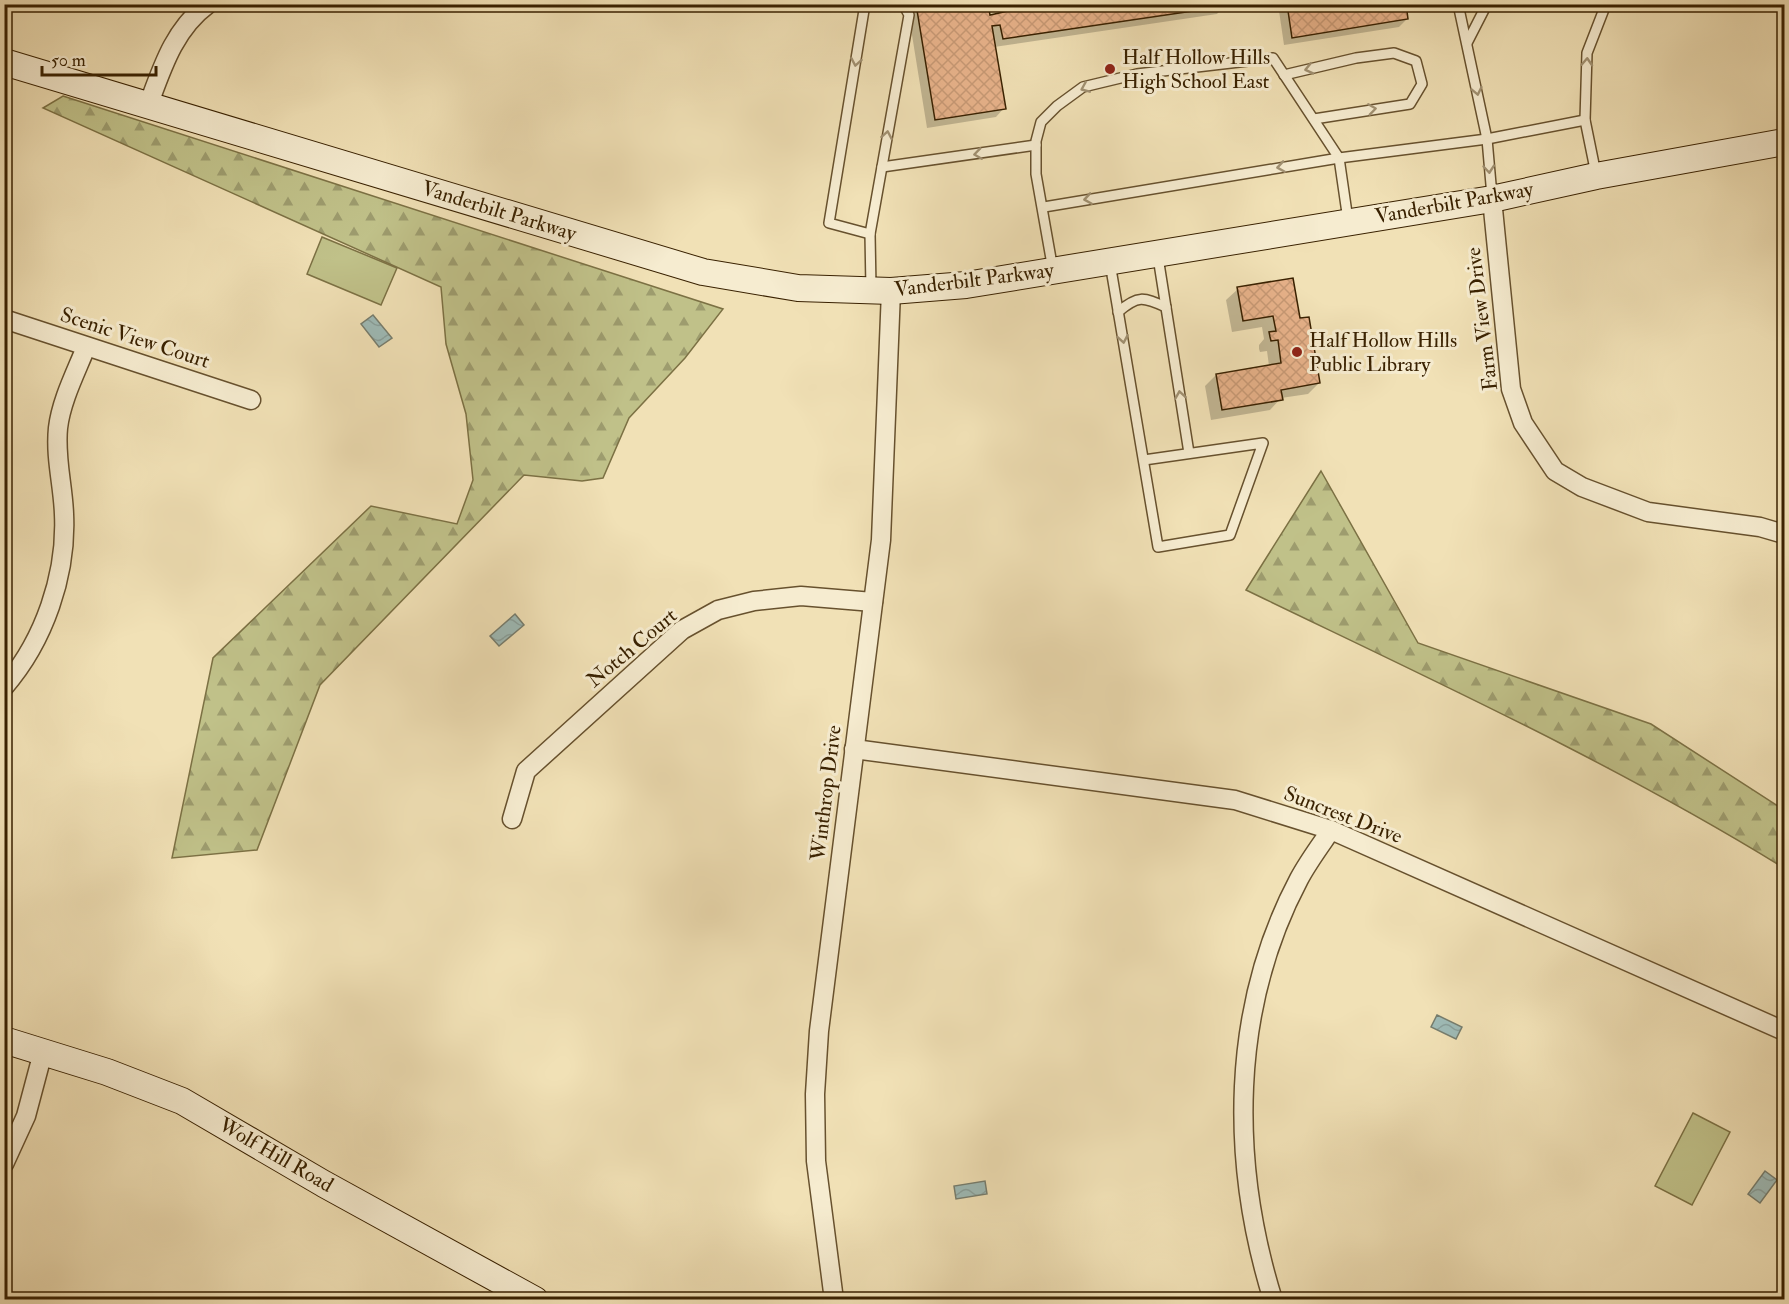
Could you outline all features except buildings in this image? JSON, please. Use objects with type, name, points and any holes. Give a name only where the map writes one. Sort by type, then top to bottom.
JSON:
[{"type":"main road","name":"Vanderbilt Parkway","points":[[4,62],[703,272],[798,288],[881,291],[966,285],[1492,198],[1596,176],[1785,142]]},
{"type":"main road","name":"Wolf Hill Road","points":[[4,1040],[107,1072],[182,1101],[324,1184],[535,1299]]},
{"type":"street","points":[[148,106],[170,49],[195,14],[208,4]]},
{"type":"street","name":"Farm View Drive","points":[[1492,198],[1511,389],[1523,423],[1555,471],[1582,487],[1648,512],[1760,527],[1785,534]]},
{"type":"street","name":"Winthrop Drive","points":[[834,1299],[816,1161],[815,1094],[819,1031],[881,540],[881,291]]},
{"type":"street","name":"Scenic View Court","points":[[4,319],[251,400]]},
{"type":"street","points":[[4,687],[39,633],[56,588],[64,544],[64,513],[57,471],[58,426],[86,347]]},
{"type":"street","name":"Notch Court","points":[[512,819],[526,771],[682,630],[718,610],[754,601],[801,596],[873,602]]},
{"type":"street","name":"Suncrest Drive","points":[[854,749],[1235,800],[1331,830],[1785,1032]]},
{"type":"street","points":[[1273,1299],[1264,1271],[1243,1152],[1246,1052],[1258,993],[1274,938],[1299,880],[1331,830]]},
{"type":"street","points":[[4,1164],[26,1116],[43,1053]]},
{"type":"lane","points":[[865,4],[829,223],[870,234]]},
{"type":"lane","points":[[881,291],[870,234],[909,15],[903,4]]},
{"type":"lane","points":[[1458,4],[1487,139],[1492,198]]},
{"type":"lane","points":[[1467,43],[1487,4]]},
{"type":"lane","points":[[1596,176],[1586,120],[1587,52],[1606,4]]},
{"type":"lane","points":[[1284,75],[1356,58],[1394,53],[1416,61],[1422,84],[1410,104],[1314,119]]},
{"type":"lane","points":[[1053,270],[1044,207],[1036,174],[1036,146],[1041,122],[1057,106],[1083,87],[1137,74],[1273,58],[1338,158],[1348,220]]},
{"type":"lane","points":[[1044,207],[1338,158],[1487,139],[1586,120]]},
{"type":"lane","points":[[882,167],[1036,146]]},
{"type":"lane","points":[[1157,252],[1189,453]]},
{"type":"lane","points":[[1110,261],[1158,548],[1230,535],[1263,443],[1144,460]]},
{"type":"lane","points":[[1118,312],[1130,301],[1140,298],[1166,307]]},
{"type":"green space","points":[[63,96],[723,309],[685,358],[629,418],[603,478],[582,481],[524,475],[320,685],[257,850],[172,858],[213,658],[371,506],[457,524],[473,480],[466,414],[446,344],[441,287],[43,108]]},
{"type":"green space","points":[[322,237],[397,268],[381,305],[307,274]]},
{"type":"green space","points":[[1321,471],[1418,643],[1651,724],[1784,810],[1784,868],[1653,792],[1519,722],[1246,590]]},
{"type":"green space","points":[[1693,1113],[1730,1132],[1692,1205],[1655,1186]]},
{"type":"water","points":[[373,315],[392,338],[379,347],[361,324]]},
{"type":"water","points":[[515,614],[524,625],[499,646],[490,636]]},
{"type":"water","points":[[1437,1015],[1462,1027],[1456,1039],[1431,1027]]},
{"type":"water","points":[[1765,1171],[1777,1180],[1760,1203],[1748,1194]]},
{"type":"water","points":[[985,1181],[987,1194],[956,1199],[954,1186]]},
{"type":"place","name":"Half Hollow Hills High School East","points":[[1110,69]]},
{"type":"place","name":"Half Hollow Hills Public Library","points":[[1297,352]]}]
